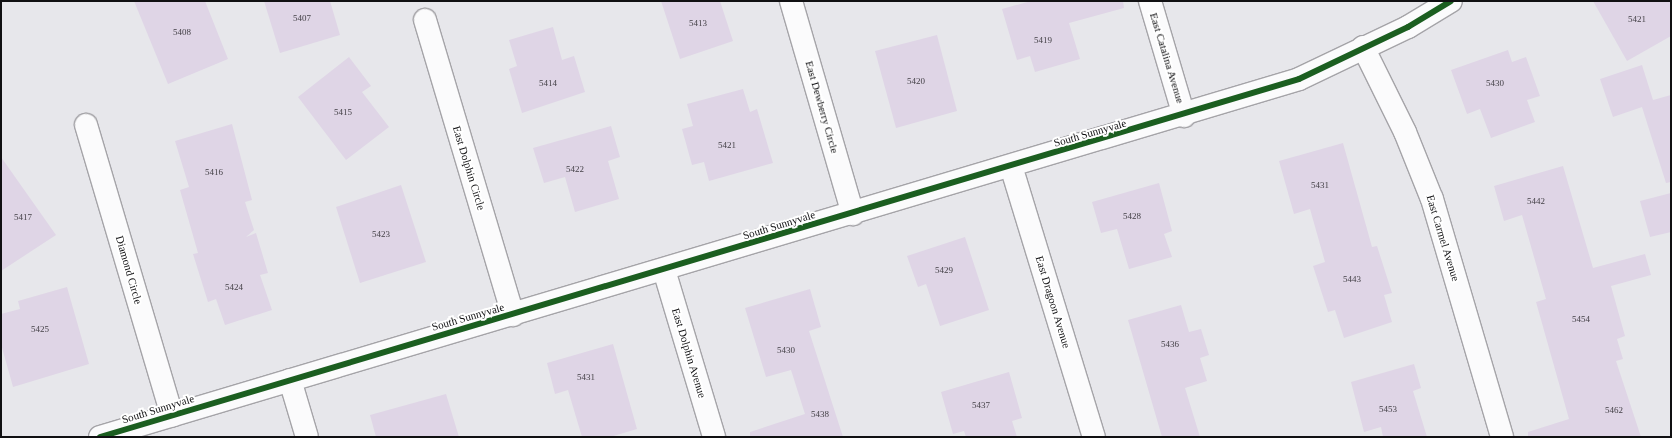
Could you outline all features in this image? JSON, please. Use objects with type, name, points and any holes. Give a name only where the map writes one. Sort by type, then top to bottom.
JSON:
[{"type":"street","name":"East Dewberry Circle","points":[[791,1],[853,214]]},
{"type":"street","name":"East Catalina Avenue","points":[[1150,1],[1184,116]]},
{"type":"street","name":"South Sunnyvale","points":[[100,437],[1184,116],[1299,79],[1363,47],[1408,27],[1452,1]]},
{"type":"street","name":"East Dolphin Circle","points":[[425,20],[513,315]]},
{"type":"street","name":"East Carmel Avenue","points":[[1363,47],[1405,132],[1432,199],[1502,437]]},
{"type":"street","name":"Diamond Circle","points":[[86,125],[172,416]]},
{"type":"street","name":"East Dragoon Avenue","points":[[1011,166],[1094,437]]},
{"type":"street","name":"East Dolphin Avenue","points":[[664,270],[714,437]]},
{"type":"street","points":[[290,380],[307,437]]},
{"type":"building","points":[[134,1],[205,1],[228,59],[168,84]]},
{"type":"building","points":[[264,1],[330,1],[340,35],[280,53]]},
{"type":"building","points":[[661,1],[720,1],[733,41],[680,59]]},
{"type":"building","points":[[1031,1],[1123,1],[1124,8],[1069,23],[1080,59],[1035,72],[1030,56],[1017,60],[1002,9]]},
{"type":"building","points":[[1593,1],[1671,1],[1671,36],[1627,61]]},
{"type":"building","points":[[553,27],[562,60],[574,56],[585,92],[522,113],[509,69],[517,66],[509,40]]},
{"type":"building","points":[[937,35],[957,111],[896,128],[875,51]]},
{"type":"building","points":[[1508,50],[1512,62],[1526,57],[1540,96],[1527,100],[1535,122],[1491,138],[1480,109],[1467,114],[1451,70]]},
{"type":"building","points":[[349,57],[371,86],[362,92],[389,127],[346,160],[298,97]]},
{"type":"building","points":[[1642,65],[1653,100],[1671,95],[1671,182],[1666,183],[1642,107],[1613,117],[1600,79]]},
{"type":"building","points":[[743,89],[750,112],[757,109],[773,163],[709,181],[704,162],[692,165],[682,129],[693,126],[687,104]]},
{"type":"building","points":[[232,124],[252,200],[245,202],[254,230],[246,237],[256,233],[268,273],[260,275],[272,310],[225,325],[216,299],[208,302],[193,254],[198,253],[180,190],[189,187],[175,141]]},
{"type":"building","points":[[611,126],[620,157],[608,161],[619,199],[575,212],[565,177],[544,183],[533,148]]},
{"type":"building","points":[[1343,143],[1372,247],[1377,246],[1392,293],[1384,295],[1392,322],[1344,338],[1335,310],[1328,312],[1313,266],[1325,262],[1310,209],[1294,214],[1279,161]]},
{"type":"building","points":[[1,157],[56,235],[1,271]]},
{"type":"building","points":[[1563,166],[1593,268],[1645,254],[1651,275],[1611,286],[1625,336],[1617,339],[1623,359],[1616,361],[1641,437],[1528,437],[1528,432],[1569,419],[1536,302],[1546,299],[1522,215],[1504,221],[1494,186]]},
{"type":"building","points":[[1159,183],[1172,231],[1164,234],[1172,257],[1129,269],[1117,229],[1101,233],[1092,202]]},
{"type":"building","points":[[401,185],[426,262],[360,283],[336,207]]},
{"type":"building","points":[[1671,193],[1671,232],[1650,237],[1640,201]]},
{"type":"building","points":[[965,237],[989,310],[940,326],[926,284],[918,287],[907,256]]},
{"type":"building","points":[[67,287],[89,364],[13,387],[1,344],[1,314],[20,309],[18,301]]},
{"type":"building","points":[[810,289],[821,327],[809,331],[843,437],[750,437],[750,432],[805,414],[791,370],[766,377],[745,308]]},
{"type":"building","points":[[1181,305],[1189,332],[1201,329],[1209,355],[1200,358],[1207,381],[1185,388],[1200,437],[1162,437],[1128,320]]},
{"type":"building","points":[[613,344],[637,429],[610,437],[582,437],[568,390],[555,394],[547,363]]},
{"type":"building","points":[[1414,364],[1421,388],[1413,391],[1427,437],[1383,437],[1381,427],[1364,432],[1351,382]]},
{"type":"building","points":[[1009,372],[1022,418],[1012,421],[1017,437],[966,437],[964,431],[953,434],[941,392]]},
{"type":"building","points":[[446,394],[459,437],[376,437],[370,415]]},
{"type":"cycle path","points":[[100,437],[1299,79],[1408,27],[1451,1]]}]
